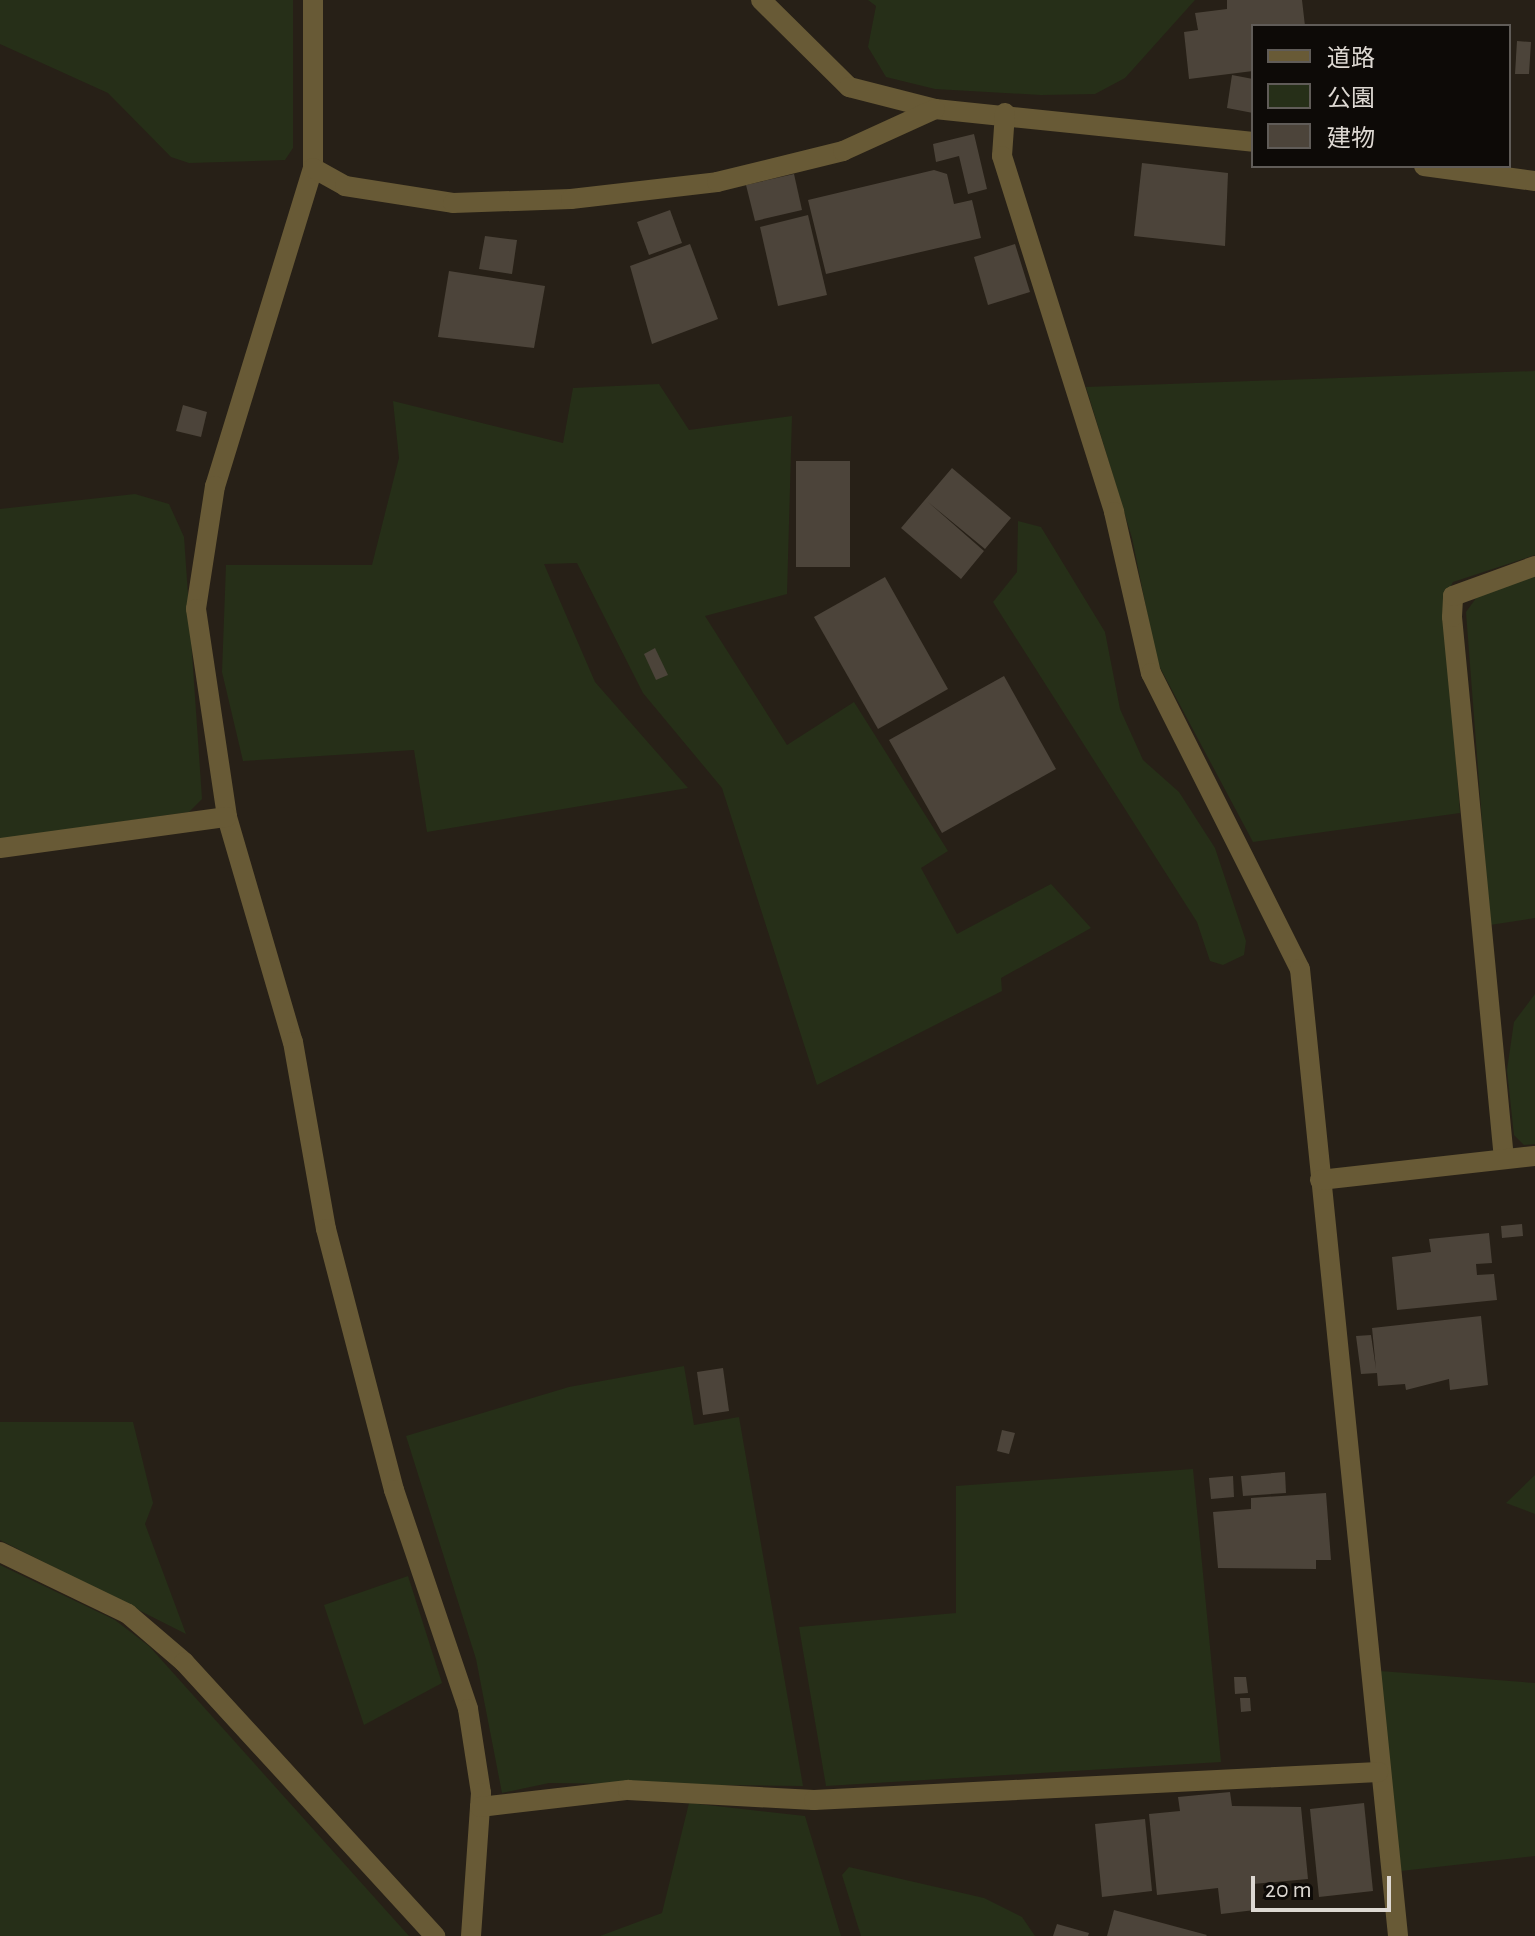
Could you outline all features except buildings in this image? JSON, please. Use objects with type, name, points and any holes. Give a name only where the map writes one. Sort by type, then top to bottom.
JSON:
[{"type":"street","points":[[313,0],[313,168],[215,486],[196,609],[227,817],[293,1042],[326,1229],[394,1490],[468,1709],[480,1807],[471,1936]]},
{"type":"street","points":[[761,0],[849,87],[935,109],[1005,113],[1251,142]]},
{"type":"street","points":[[313,168],[345,186],[453,203],[571,199],[717,182],[829,154],[935,109]]},
{"type":"street","points":[[1005,113],[1002,156],[1114,512],[1151,673],[1300,969],[1378,1772],[1398,1936]]},
{"type":"street","points":[[1439,168],[1535,181]]},
{"type":"street","points":[[1504,1159],[1452,617],[1453,596],[1535,566]]},
{"type":"street","points":[[0,848],[227,817]]},
{"type":"street","points":[[1320,1180],[1535,1156]]},
{"type":"street","points":[[0,1552],[128,1614],[184,1662],[435,1936]]},
{"type":"street","points":[[480,1807],[628,1790],[814,1800],[1378,1772]]},
{"type":"green space","points":[[0,0],[293,0],[293,148],[285,160],[189,163],[171,157],[108,93],[0,44]]},
{"type":"green space","points":[[868,0],[1195,0],[1125,78],[1095,94],[1041,95],[935,89],[886,77],[868,47],[876,6]]},
{"type":"green space","points":[[1535,371],[1535,555],[1453,582],[1444,598],[1460,813],[1253,842],[1157,662],[1132,538],[1086,387]]},
{"type":"green space","points":[[659,384],[689,430],[792,416],[787,594],[705,616],[787,745],[854,702],[948,851],[921,868],[957,934],[1051,884],[1091,928],[1001,978],[1002,991],[817,1085],[722,788],[643,693],[577,563],[544,564],[595,682],[688,788],[427,832],[414,750],[243,761],[222,672],[226,565],[372,565],[399,458],[393,401],[563,443],[573,388]]},
{"type":"green space","points":[[135,494],[169,504],[184,537],[202,799],[189,812],[0,839],[0,509]]},
{"type":"green space","points":[[1018,521],[1041,527],[1105,632],[1120,709],[1143,760],[1179,792],[1215,848],[1246,941],[1244,955],[1223,965],[1210,961],[1197,922],[993,602],[1017,572]]},
{"type":"green space","points":[[1535,575],[1535,918],[1490,925],[1466,612],[1479,594]]},
{"type":"green space","points":[[1535,994],[1535,1144],[1524,1145],[1514,1135],[1507,1070],[1514,1022]]},
{"type":"green space","points":[[684,1366],[694,1425],[739,1417],[803,1786],[549,1783],[502,1793],[476,1659],[406,1436],[569,1387]]},
{"type":"green space","points":[[0,1422],[133,1422],[153,1503],[145,1524],[186,1634],[0,1540]]},
{"type":"green space","points":[[1193,1469],[1221,1762],[826,1786],[799,1627],[956,1613],[956,1486]]},
{"type":"green space","points":[[1535,1475],[1535,1514],[1506,1503]]},
{"type":"green space","points":[[0,1565],[115,1620],[149,1646],[409,1936],[0,1936]]},
{"type":"green space","points":[[408,1576],[442,1683],[364,1725],[324,1605]]},
{"type":"green space","points":[[1380,1671],[1535,1683],[1535,1856],[1401,1871]]},
{"type":"green space","points":[[689,1803],[805,1816],[841,1936],[600,1936],[662,1913]]},
{"type":"green space","points":[[849,1867],[984,1898],[1022,1917],[1035,1936],[861,1936],[842,1875]]}]
